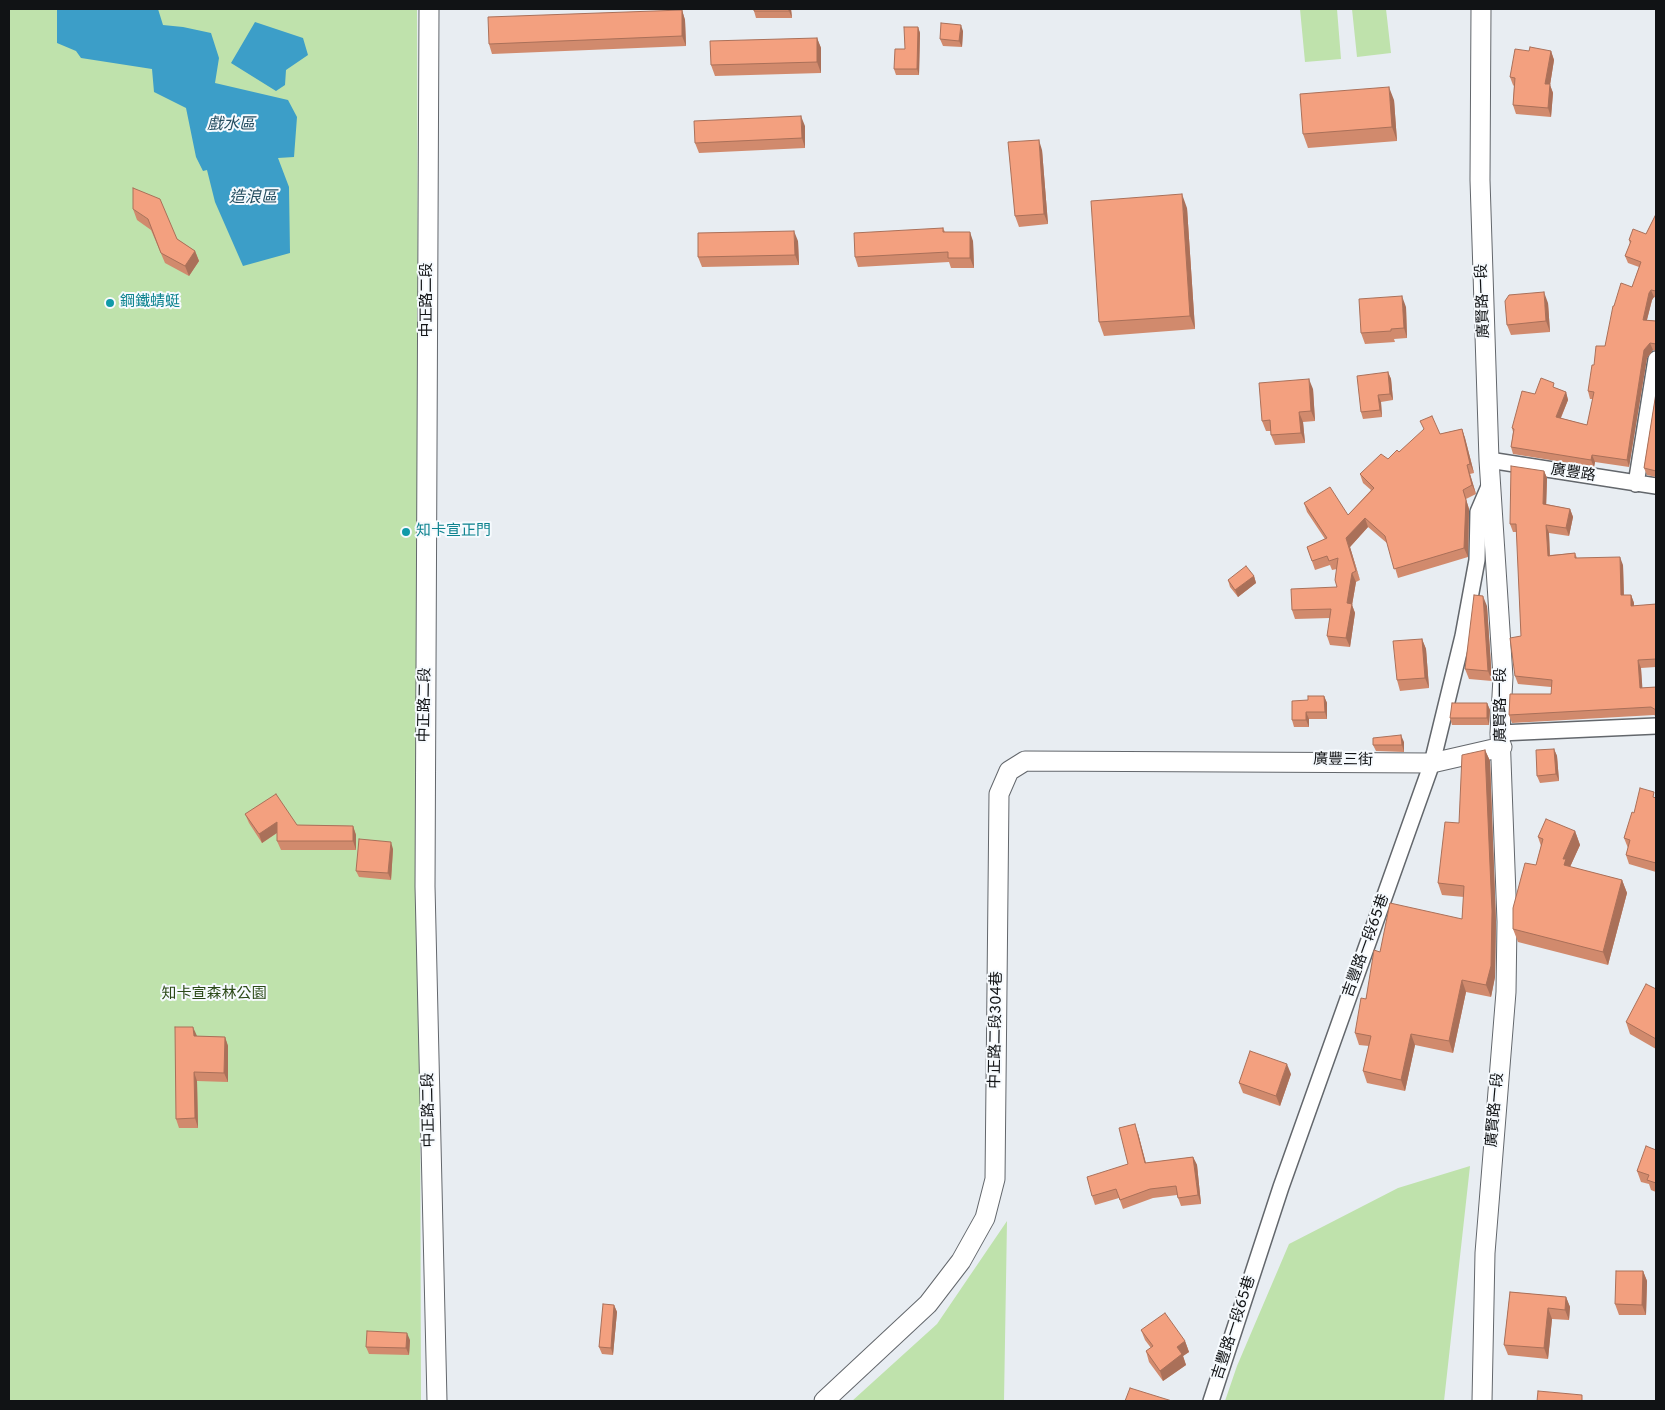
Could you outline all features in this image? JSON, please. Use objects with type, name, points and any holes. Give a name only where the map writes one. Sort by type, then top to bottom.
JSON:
[{"type":"street","name":"中正路二段","points":[[429,9],[425,886],[437,1401]]},
{"type":"street","name":"廣賢路一段","points":[[1481,9],[1480,180],[1490,482],[1503,677],[1501,740],[1507,922],[1506,992],[1485,1253],[1482,1401]]},
{"type":"street","points":[[1636,484],[1656,359]]},
{"type":"street","name":"廣豐路","points":[[1489,460],[1656,486]]},
{"type":"street","name":"吉豐路一段65巷","points":[[1211,1401],[1281,1187],[1432,763],[1463,636],[1477,560],[1478,512],[1490,482]]},
{"type":"street","name":"廣豐三街","points":[[1182,761],[1432,763],[1501,740],[1656,726]]},
{"type":"street","name":"中正路二段304巷","points":[[824,1401],[928,1304],[961,1261],[985,1218],[995,1179],[999,794],[1009,771],[1025,761],[1182,761]]},
{"type":"green space","name":"知卡宣森林公園","points":[[9,9],[417,9],[421,1401],[9,1401]]},
{"type":"green space","points":[[1300,9],[1337,9],[1341,59],[1305,62]]},
{"type":"green space","points":[[1352,9],[1386,9],[1391,53],[1357,57]]},
{"type":"green space","points":[[1470,1166],[1444,1401],[1225,1401],[1237,1366],[1289,1244],[1398,1188]]},
{"type":"green space","points":[[1007,1221],[1004,1401],[852,1401],[937,1324]]},
{"type":"water","name":"戲水區","points":[[57,9],[158,9],[163,25],[211,33],[219,58],[215,83],[288,100],[297,117],[294,157],[278,158],[289,187],[290,253],[243,266],[215,202],[207,170],[203,171],[196,157],[186,108],[154,92],[152,69],[81,58],[76,51],[57,43]]},
{"type":"water","points":[[255,22],[303,38],[308,55],[286,70],[285,85],[276,91],[231,63]]},
{"type":"building","points":[[754,9],[789,9],[789,11],[754,11]]},
{"type":"building","points":[[682,10],[682,36],[489,44],[488,17]]},
{"type":"building","points":[[941,23],[961,25],[959,41],[940,39]]},
{"type":"building","points":[[904,27],[918,27],[917,69],[894,69],[895,49],[905,49]]},
{"type":"building","points":[[817,38],[817,62],[711,65],[710,41]]},
{"type":"building","points":[[1530,47],[1551,51],[1545,84],[1550,84],[1548,108],[1513,105],[1515,78],[1510,77],[1515,49],[1529,51]]},
{"type":"building","points":[[1389,87],[1392,127],[1303,134],[1300,94]]},
{"type":"building","points":[[801,116],[802,138],[695,143],[694,121]]},
{"type":"building","points":[[1039,140],[1044,214],[1015,216],[1008,142]]},
{"type":"building","points":[[133,188],[160,199],[177,239],[195,251],[185,266],[161,253],[148,219],[133,209]]},
{"type":"building","points":[[1182,194],[1190,316],[1099,322],[1091,201]]},
{"type":"building","points":[[1656,214],[1656,291],[1651,290],[1649,293],[1643,320],[1656,321],[1656,344],[1650,343],[1644,350],[1627,460],[1592,455],[1591,460],[1511,447],[1514,429],[1512,428],[1522,391],[1535,394],[1541,378],[1554,383],[1553,387],[1566,392],[1556,417],[1587,425],[1594,392],[1588,391],[1596,346],[1605,346],[1613,306],[1621,283],[1632,287],[1641,262],[1625,256],[1631,241],[1629,240],[1633,229],[1646,234]]},
{"type":"building","points":[[943,228],[943,232],[970,232],[970,258],[948,258],[948,252],[855,257],[854,233]]},
{"type":"building","points":[[794,231],[795,255],[698,257],[698,233]]},
{"type":"building","points":[[1544,292],[1546,321],[1507,325],[1505,301],[1509,295]]},
{"type":"building","points":[[1402,296],[1404,328],[1361,333],[1359,299]]},
{"type":"building","points":[[1388,372],[1390,394],[1378,395],[1380,410],[1361,412],[1357,376]]},
{"type":"building","points":[[1309,379],[1311,411],[1299,412],[1301,433],[1271,435],[1270,420],[1262,421],[1259,383]]},
{"type":"building","points":[[1656,393],[1656,471],[1644,468]]},
{"type":"building","points":[[1432,416],[1440,434],[1462,429],[1470,464],[1467,465],[1472,485],[1463,490],[1466,500],[1464,548],[1394,569],[1385,536],[1365,518],[1346,538],[1356,571],[1352,573],[1347,603],[1352,604],[1346,638],[1327,636],[1331,609],[1292,610],[1291,589],[1337,587],[1335,580],[1338,558],[1329,561],[1327,556],[1312,561],[1307,547],[1327,538],[1304,503],[1330,487],[1348,515],[1374,488],[1360,474],[1381,454],[1388,459],[1397,450],[1399,452],[1424,429],[1420,421]]},
{"type":"building","points":[[1511,466],[1544,471],[1543,504],[1570,509],[1566,528],[1546,525],[1548,556],[1575,553],[1575,558],[1620,557],[1621,595],[1631,595],[1631,606],[1656,604],[1656,659],[1638,660],[1640,688],[1656,687],[1656,710],[1651,707],[1509,715],[1510,694],[1551,694],[1552,680],[1515,676],[1510,638],[1521,636],[1516,524],[1510,524]]},
{"type":"building","points":[[1246,566],[1254,576],[1235,590],[1228,580]]},
{"type":"building","points":[[1474,595],[1483,596],[1488,671],[1465,669]]},
{"type":"building","points":[[1422,639],[1425,678],[1397,680],[1393,641]]},
{"type":"building","points":[[1308,696],[1324,696],[1325,712],[1306,712],[1306,720],[1292,720],[1292,701],[1308,700]]},
{"type":"building","points":[[1452,703],[1487,703],[1487,718],[1450,718]]},
{"type":"building","points":[[1401,735],[1402,745],[1373,745],[1373,738]]},
{"type":"building","points":[[1554,749],[1556,774],[1537,776],[1536,750]]},
{"type":"building","points":[[1485,750],[1492,911],[1491,966],[1486,985],[1462,980],[1449,1041],[1411,1034],[1401,1080],[1363,1071],[1371,1036],[1355,1033],[1361,998],[1366,999],[1374,950],[1380,952],[1390,903],[1462,919],[1464,886],[1438,883],[1445,822],[1459,823],[1462,755]]},
{"type":"building","points":[[1640,788],[1654,792],[1653,797],[1656,798],[1656,863],[1626,855],[1630,840],[1624,838],[1632,812],[1634,813]]},
{"type":"building","points":[[276,794],[297,825],[353,826],[353,841],[277,841],[277,822],[259,834],[245,814]]},
{"type":"building","points":[[1546,819],[1575,831],[1563,859],[1566,859],[1564,865],[1622,880],[1603,952],[1513,929],[1513,908],[1525,863],[1536,865],[1543,839],[1538,837]]},
{"type":"building","points":[[359,839],[391,842],[388,873],[356,871]]},
{"type":"building","points":[[1646,984],[1656,989],[1656,1039],[1626,1022]]},
{"type":"building","points":[[175,1027],[193,1027],[194,1036],[225,1037],[224,1073],[194,1072],[195,1118],[176,1119]]},
{"type":"building","points":[[1250,1051],[1287,1064],[1276,1096],[1239,1083]]},
{"type":"building","points":[[1135,1124],[1145,1163],[1193,1157],[1198,1195],[1178,1198],[1176,1186],[1150,1189],[1120,1200],[1116,1189],[1092,1196],[1087,1177],[1128,1164],[1119,1128]]},
{"type":"building","points":[[1646,1146],[1656,1150],[1656,1183],[1647,1180],[1649,1175],[1637,1171]]},
{"type":"building","points":[[1616,1271],[1643,1271],[1642,1305],[1615,1304]]},
{"type":"building","points":[[1510,1292],[1566,1297],[1565,1310],[1548,1308],[1544,1348],[1504,1345]]},
{"type":"building","points":[[603,1304],[614,1305],[611,1348],[599,1347]]},
{"type":"building","points":[[1165,1313],[1185,1341],[1177,1347],[1182,1354],[1160,1371],[1146,1351],[1153,1346],[1141,1330]]},
{"type":"building","points":[[367,1331],[407,1333],[406,1348],[366,1347]]},
{"type":"building","points":[[1130,1388],[1172,1401],[1125,1401]]},
{"type":"building","points":[[1538,1391],[1582,1395],[1582,1401],[1537,1401]]},
{"type":"place","name":"鋼鐵蜻蜓","points":[[110,303]]},
{"type":"place","name":"知卡宣正門","points":[[406,532]]},
{"type":"water label","name":"造浪區","points":[[253,199]]}]
